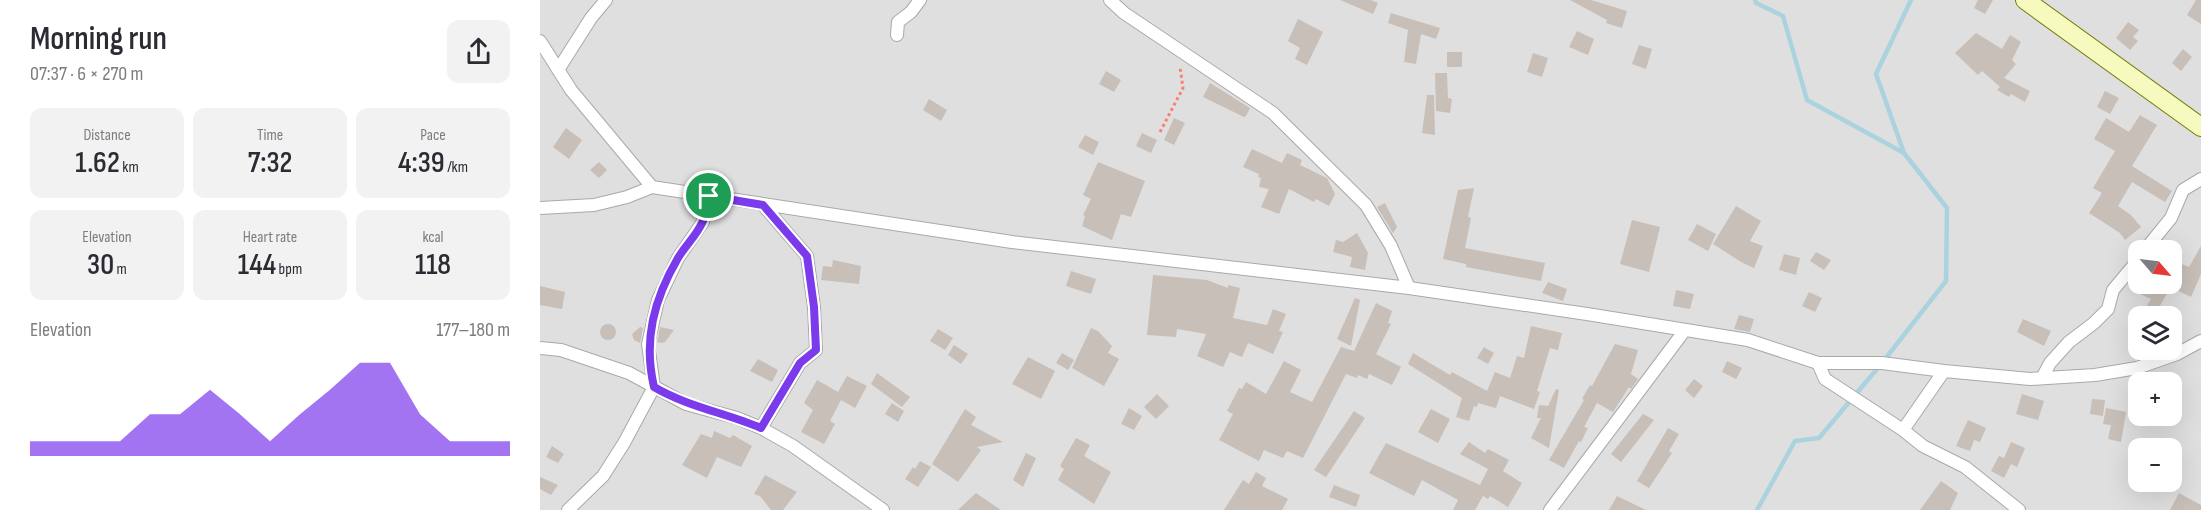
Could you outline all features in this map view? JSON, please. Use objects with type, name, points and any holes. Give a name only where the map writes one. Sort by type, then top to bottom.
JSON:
[{"type":"street","points":[[558,70],[591,18],[606,0]]},
{"type":"street","points":[[897,35],[898,22],[920,0]]},
{"type":"street","points":[[1110,0],[1124,13],[1273,113],[1366,205],[1390,246],[1409,288]]},
{"type":"street","points":[[2028,1],[2201,127]]},
{"type":"street","points":[[540,41],[571,90],[652,187]]},
{"type":"street","points":[[2153,240],[2171,218],[2183,190],[2201,179]]},
{"type":"street","points":[[540,208],[594,205],[627,197],[652,187],[1012,242],[1409,288],[1748,340],[1818,363],[1882,363],[2031,379],[2096,375],[2137,368],[2176,354],[2201,341]]},
{"type":"street","points":[[568,510],[603,476],[654,387],[648,344],[658,300],[678,258],[703,222],[709,196]]},
{"type":"street","points":[[761,428],[800,363],[816,350],[814,307],[807,256],[763,205]]},
{"type":"street","points":[[2042,378],[2050,363],[2069,342],[2108,309],[2113,290],[2128,272]]},
{"type":"street","points":[[1550,510],[1685,330]]},
{"type":"street","points":[[540,348],[561,350],[629,372],[686,404],[737,418],[761,428],[793,446],[883,510]]},
{"type":"street","points":[[1818,363],[1825,379],[1903,430],[1923,446],[1965,467],[2019,510]]},
{"type":"street","points":[[1903,430],[1944,371]]},
{"type":"path","points":[[1160,132],[1183,88],[1179,50]]},
{"type":"shaded area","points":[[540,0],[2201,0],[2201,510],[540,510]]},
{"type":"building","points":[[1340,0],[1371,0],[1378,3],[1373,14]]},
{"type":"building","points":[[1570,0],[1591,0],[1627,11],[1622,28],[1606,23],[1607,20]]},
{"type":"building","points":[[1978,0],[1993,0],[1985,14],[1974,8]]},
{"type":"building","points":[[2196,0],[2201,0],[2201,24],[2187,15]]},
{"type":"building","points":[[1391,13],[1440,28],[1436,39],[1421,34],[1416,64],[1404,62],[1408,30],[1388,23]]},
{"type":"building","points":[[1298,19],[1323,32],[1307,65],[1295,59],[1300,48],[1288,41]]},
{"type":"building","points":[[2128,22],[2139,30],[2133,37],[2138,41],[2130,50],[2116,38]]},
{"type":"building","points":[[1577,31],[1594,39],[1588,55],[1569,47]]},
{"type":"building","points":[[1976,33],[2002,49],[2010,35],[2021,42],[2012,60],[2016,64],[2004,78],[2030,91],[2025,102],[2011,94],[2009,97],[1997,90],[2000,87],[1982,71],[1978,75],[1955,53]]},
{"type":"building","points":[[1639,45],[1652,49],[1646,69],[1632,64]]},
{"type":"building","points":[[2183,49],[2192,57],[2181,71],[2172,63]]},
{"type":"building","points":[[1447,52],[1462,52],[1462,67],[1447,67]]},
{"type":"building","points":[[1533,53],[1548,58],[1542,77],[1527,72]]},
{"type":"building","points":[[1106,71],[1121,80],[1114,92],[1099,84]]},
{"type":"building","points":[[1435,73],[1447,73],[1448,98],[1452,99],[1450,113],[1436,111]]},
{"type":"building","points":[[1210,83],[1250,108],[1246,116],[1203,97]]},
{"type":"building","points":[[2105,91],[2119,98],[2110,114],[2097,107]]},
{"type":"building","points":[[1427,95],[1434,95],[1435,135],[1422,133]]},
{"type":"building","points":[[929,99],[947,110],[941,121],[923,110]]},
{"type":"building","points":[[2140,115],[2157,125],[2132,166],[2172,191],[2165,202],[2132,182],[2118,206],[2131,215],[2141,227],[2125,240],[2120,233],[2089,213],[2102,193],[2093,188],[2115,151],[2094,139],[2106,118],[2129,132]]},
{"type":"building","points":[[1174,118],[1185,123],[1174,145],[1164,140]]},
{"type":"building","points":[[566,128],[582,140],[569,159],[553,147]]},
{"type":"building","points":[[1142,133],[1157,140],[1151,153],[1136,146]]},
{"type":"building","points":[[1085,135],[1099,142],[1093,155],[1078,147]]},
{"type":"building","points":[[1252,149],[1282,163],[1287,153],[1302,160],[1300,165],[1327,178],[1335,194],[1329,206],[1316,199],[1314,202],[1289,189],[1279,214],[1261,207],[1269,189],[1259,187],[1261,178],[1258,177],[1259,174],[1243,167]]},
{"type":"building","points":[[599,162],[607,170],[599,178],[590,170]]},
{"type":"building","points":[[1098,162],[1145,181],[1131,217],[1121,214],[1112,240],[1082,226],[1085,216],[1083,215],[1091,199],[1083,195]]},
{"type":"building","points":[[1474,188],[1465,248],[1545,263],[1541,281],[1466,267],[1466,264],[1443,259],[1458,190]]},
{"type":"building","points":[[1385,203],[1397,227],[1393,233],[1377,207]]},
{"type":"building","points":[[1736,206],[1761,221],[1750,241],[1763,246],[1754,268],[1713,244]]},
{"type":"building","points":[[1632,220],[1660,227],[1649,272],[1620,264]]},
{"type":"building","points":[[1697,224],[1716,234],[1708,251],[1688,240]]},
{"type":"building","points":[[1357,233],[1368,253],[1365,270],[1350,267],[1352,257],[1333,252],[1336,240],[1343,242]]},
{"type":"building","points":[[2201,246],[2201,274],[2191,297],[2182,293],[2182,264],[2189,267]]},
{"type":"building","points":[[1816,252],[1831,260],[1824,270],[1810,261]]},
{"type":"building","points":[[1784,254],[1800,258],[1796,275],[1779,270]]},
{"type":"building","points":[[833,260],[861,266],[859,284],[821,280],[823,266],[832,267]]},
{"type":"building","points":[[1071,271],[1096,279],[1091,294],[1066,286]]},
{"type":"building","points":[[1153,275],[1207,280],[1228,288],[1228,285],[1240,288],[1233,318],[1267,325],[1273,309],[1286,314],[1279,331],[1283,332],[1273,354],[1248,343],[1242,357],[1230,352],[1223,367],[1197,356],[1206,334],[1177,329],[1176,337],[1147,335]]},
{"type":"building","points":[[1548,282],[1567,289],[1563,301],[1542,293]]},
{"type":"building","points":[[540,286],[565,292],[562,309],[540,305]]},
{"type":"building","points":[[1676,290],[1694,294],[1690,309],[1673,306]]},
{"type":"building","points":[[1809,292],[1822,298],[1815,312],[1802,306]]},
{"type":"building","points":[[2140,294],[2167,294],[2160,306],[2147,306],[2151,299]]},
{"type":"building","points":[[1355,298],[1360,300],[1351,346],[1337,339]]},
{"type":"building","points":[[1376,303],[1392,311],[1388,323],[1391,324],[1376,354],[1401,367],[1392,385],[1369,374],[1367,379],[1358,375],[1357,378],[1346,374],[1303,458],[1287,451],[1283,458],[1264,450],[1259,461],[1219,440],[1233,414],[1227,411],[1239,388],[1242,389],[1246,382],[1266,394],[1284,361],[1301,370],[1290,392],[1312,402],[1341,347],[1354,351]]},
{"type":"building","points":[[1739,315],[1754,319],[1750,332],[1734,329]]},
{"type":"building","points":[[2023,319],[2051,331],[2044,346],[2017,332]]},
{"type":"building","points":[[608,324],[614,326],[616,332],[614,338],[608,340],[602,338],[600,332],[602,326]]},
{"type":"building","points":[[1531,326],[1562,333],[1558,350],[1550,348],[1534,409],[1500,396],[1496,408],[1478,403],[1477,407],[1474,406],[1469,421],[1456,417],[1462,398],[1408,364],[1413,353],[1450,375],[1452,372],[1487,391],[1495,372],[1510,378],[1517,356],[1524,358]]},
{"type":"building","points":[[640,327],[643,328],[640,343],[634,340],[632,334]]},
{"type":"building","points":[[660,327],[674,330],[665,342],[661,343],[657,342]]},
{"type":"building","points":[[1091,328],[1098,331],[1112,346],[1108,353],[1119,359],[1104,386],[1072,368]]},
{"type":"building","points":[[938,329],[953,338],[945,350],[930,341]]},
{"type":"building","points":[[1615,344],[1638,350],[1631,374],[1638,379],[1631,389],[1629,387],[1613,412],[1597,403],[1584,427],[1588,428],[1581,442],[1579,441],[1564,468],[1549,460]]},
{"type":"building","points":[[954,345],[968,354],[961,364],[948,355]]},
{"type":"building","points":[[1484,347],[1494,353],[1488,364],[1477,358]]},
{"type":"building","points":[[1062,353],[1074,360],[1068,370],[1056,363]]},
{"type":"building","points":[[1028,357],[1055,371],[1041,399],[1012,384]]},
{"type":"building","points":[[758,359],[778,370],[772,382],[750,371]]},
{"type":"building","points":[[1727,361],[1742,368],[1736,379],[1722,372]]},
{"type":"building","points":[[877,373],[910,397],[902,407],[871,384]]},
{"type":"building","points":[[847,376],[867,386],[855,408],[841,400],[830,421],[835,424],[824,444],[801,432],[813,410],[804,403],[817,380],[838,392]]},
{"type":"building","points":[[1694,379],[1703,386],[1694,398],[1685,390]]},
{"type":"building","points":[[1556,389],[1559,390],[1549,448],[1531,438],[1541,418],[1537,418],[1539,405],[1548,406]]},
{"type":"building","points":[[1157,394],[1169,406],[1156,419],[1144,407]]},
{"type":"building","points":[[2022,394],[2044,401],[2038,420],[2016,414]]},
{"type":"building","points":[[2092,399],[2105,400],[2103,416],[2090,414]]},
{"type":"building","points":[[892,403],[904,411],[898,422],[885,414]]},
{"type":"building","points":[[1129,408],[1142,416],[1134,430],[1121,424]]},
{"type":"building","points":[[2106,408],[2126,412],[2121,442],[2108,439],[2111,425],[2103,424]]},
{"type":"building","points":[[965,409],[976,417],[971,425],[1003,442],[977,447],[981,450],[958,482],[932,464]]},
{"type":"building","points":[[1431,409],[1450,419],[1438,443],[1418,432]]},
{"type":"building","points":[[1354,411],[1365,418],[1326,477],[1314,470]]},
{"type":"building","points":[[1643,414],[1654,420],[1621,462],[1611,454]]},
{"type":"building","points":[[1968,420],[1986,428],[1980,442],[1974,440],[1970,451],[1956,446]]},
{"type":"building","points":[[1668,428],[1679,434],[1669,451],[1672,453],[1649,488],[1637,481]]},
{"type":"building","points":[[714,431],[730,438],[733,435],[752,446],[741,467],[717,457],[707,478],[682,465],[701,434],[712,438]]},
{"type":"building","points":[[1076,438],[1090,445],[1084,456],[1111,472],[1094,504],[1058,480],[1064,469],[1060,466]]},
{"type":"building","points":[[1469,442],[1485,453],[1488,449],[1509,460],[1503,471],[1522,483],[1508,507],[1490,496],[1488,499],[1483,496],[1475,510],[1453,510],[1458,500],[1422,480],[1414,496],[1369,473],[1386,443],[1480,485],[1488,469],[1460,454]]},
{"type":"building","points":[[2011,442],[2025,448],[2017,467],[2011,464],[2004,478],[1991,471],[1999,456],[2004,458]]},
{"type":"building","points":[[552,446],[564,454],[558,463],[546,457]]},
{"type":"building","points":[[1026,453],[1036,458],[1023,487],[1013,480]]},
{"type":"building","points":[[920,461],[931,467],[918,487],[905,479]]},
{"type":"building","points":[[1256,472],[1266,478],[1262,486],[1288,499],[1282,510],[1224,510],[1243,480],[1249,484]]},
{"type":"building","points":[[765,475],[797,492],[783,510],[771,510],[760,496],[754,494]]},
{"type":"building","points":[[540,477],[558,485],[551,495],[540,489]]},
{"type":"building","points":[[1941,481],[1958,493],[1950,510],[1920,510]]},
{"type":"building","points":[[1334,485],[1360,495],[1356,507],[1329,497]]},
{"type":"building","points":[[976,493],[1001,510],[958,510]]},
{"type":"building","points":[[2179,493],[2201,505],[2201,510],[2170,510]]},
{"type":"building","points":[[1617,496],[1646,510],[1609,510]]},
{"type":"waterway","points":[[1755,0],[1756,3],[1783,16],[1807,100],[1904,153]]},
{"type":"waterway","points":[[1757,510],[1795,441],[1819,438],[1882,363],[1946,281],[1947,208],[1904,153],[1876,74],[1911,0]]},
{"type":"route","points":[[709,196],[763,205],[807,256],[814,307],[816,350],[800,363],[761,428],[737,418],[686,404],[654,387],[652,379],[648,344],[658,300],[678,258],[703,222],[709,196]]}]
